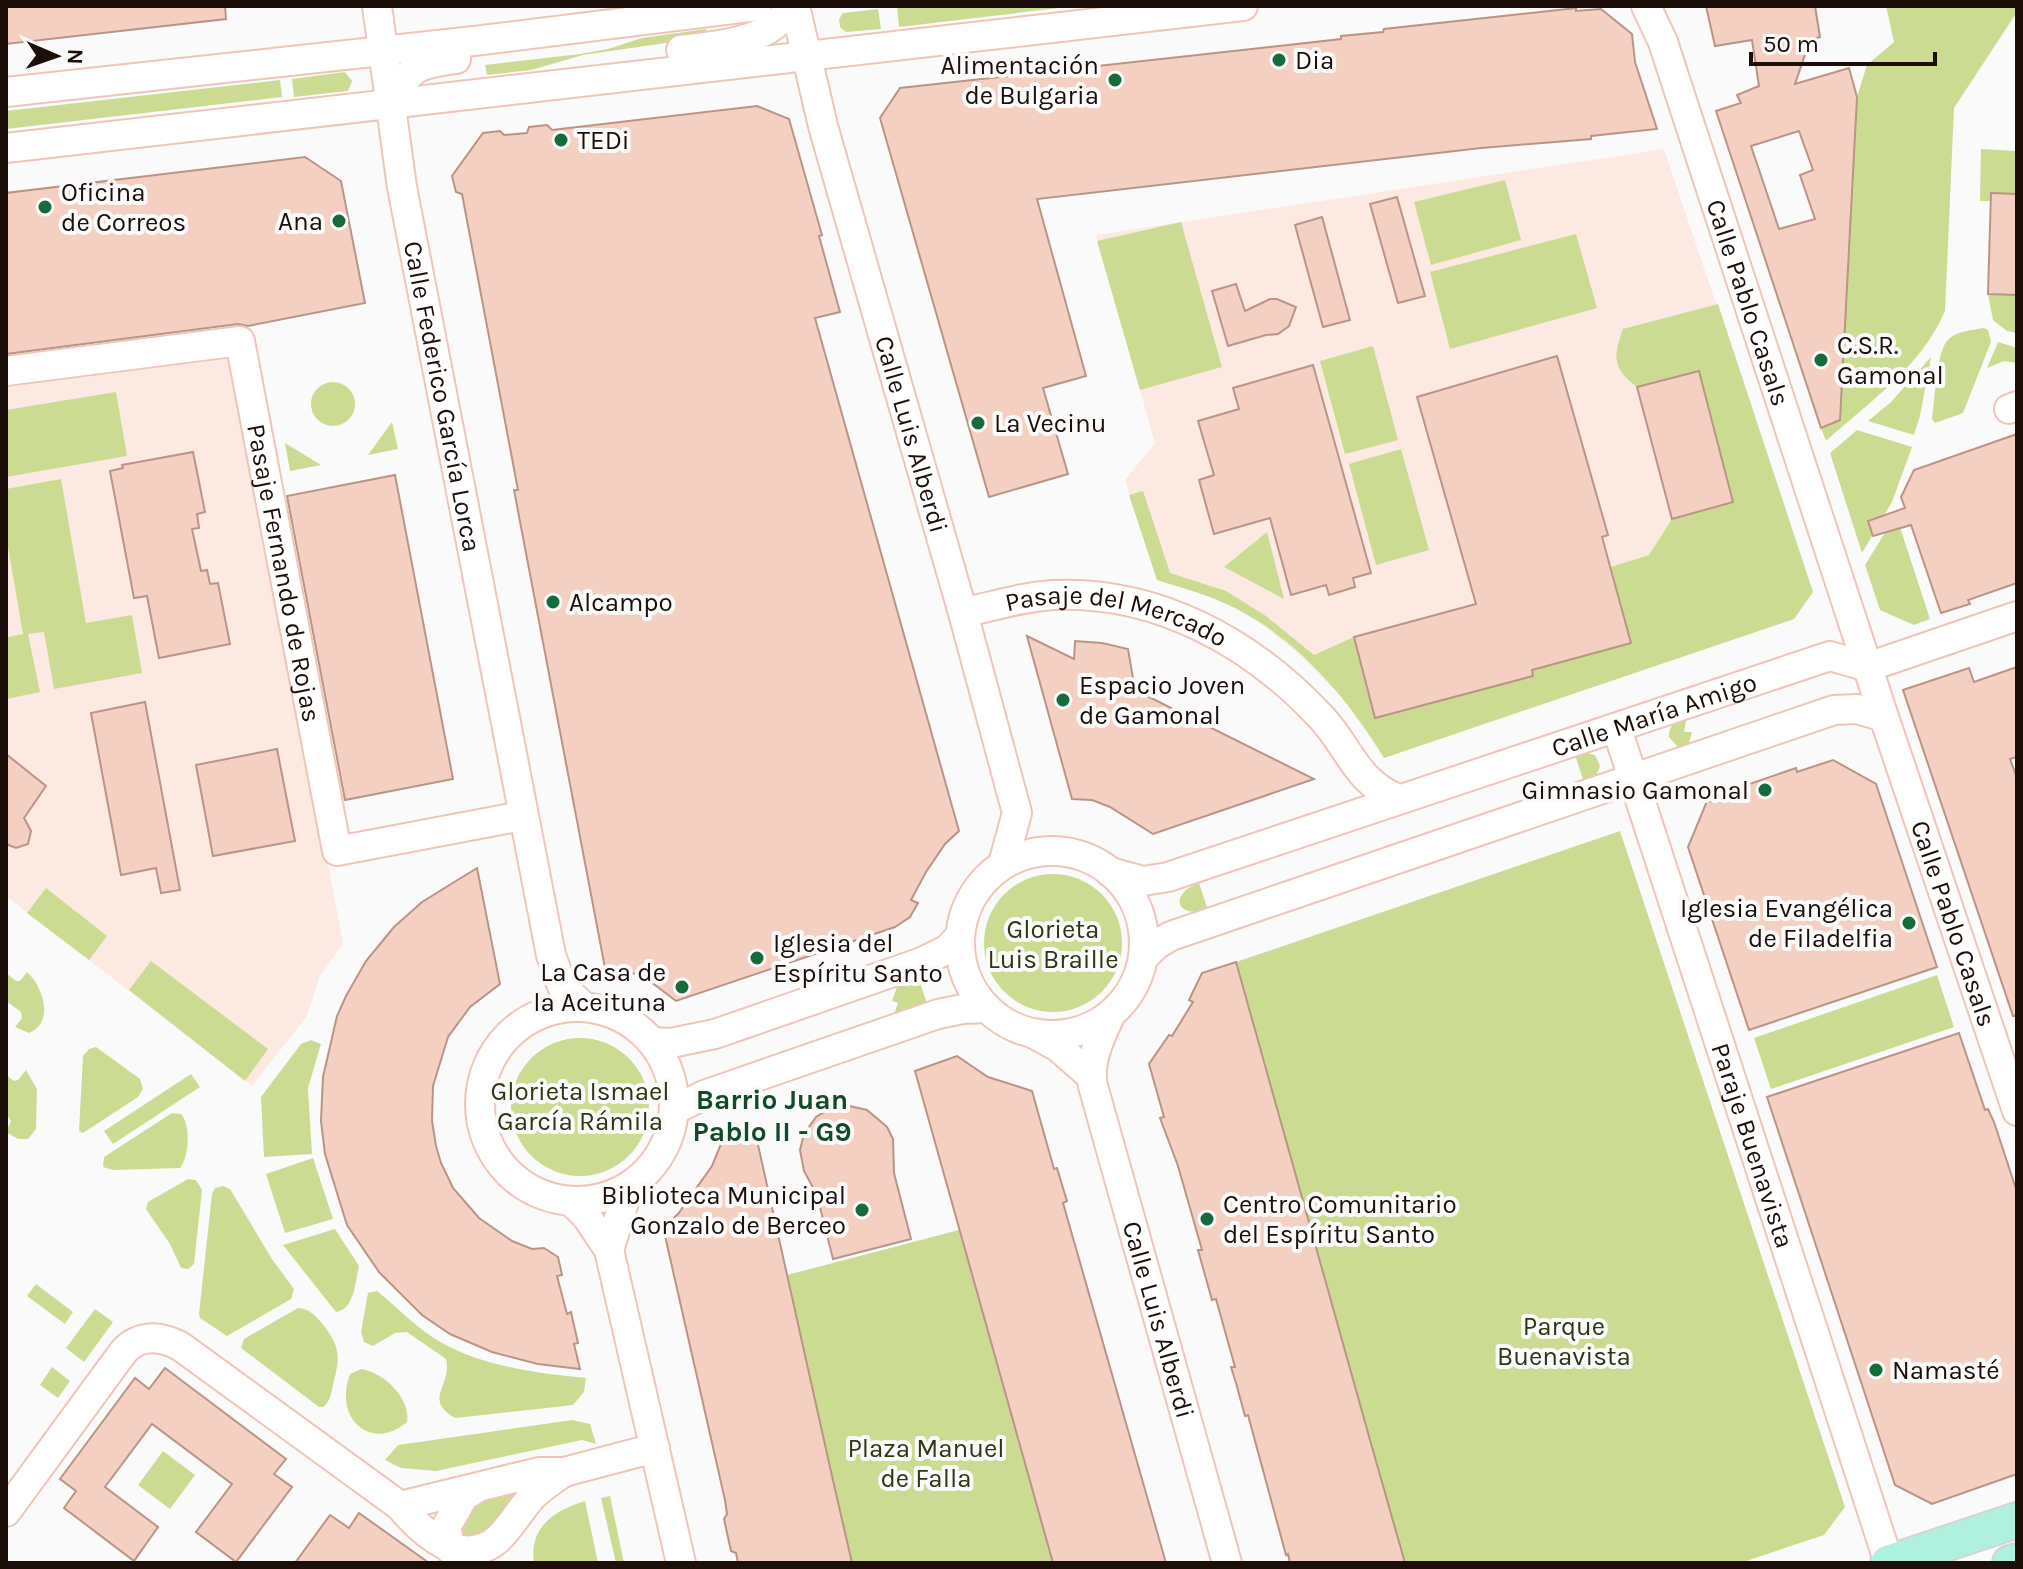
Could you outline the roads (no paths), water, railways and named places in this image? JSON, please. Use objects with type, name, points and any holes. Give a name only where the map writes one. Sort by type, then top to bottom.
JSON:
[{"type":"main road","points":[[1889,1563],[2017,1520]]},
{"type":"main road","points":[[2010,1563],[2017,1561]]},
{"type":"street","name":"Calle Federico García Lorca","points":[[377,6],[405,202],[522,816],[554,970],[562,986],[584,1007]]},
{"type":"street","points":[[6,92],[757,6]]},
{"type":"street","points":[[538,86],[575,67],[597,60],[745,39],[774,26],[793,6]]},
{"type":"street","name":"Calle Luis Alberdi","points":[[793,6],[823,126],[1017,813]]},
{"type":"street","points":[[6,148],[1243,6]]},
{"type":"street","name":"Calle Pablo Casals","points":[[1646,6],[1663,42],[2017,1111]]},
{"type":"street","points":[[390,104],[407,76],[419,66],[601,42],[627,33],[650,20]]},
{"type":"street","name":"Pasaje Fernando de Rojas","points":[[6,371],[240,341],[337,851],[522,816]]},
{"type":"street","name":"Pasaje del Mercado","points":[[963,613],[1053,595],[1118,600],[1169,613],[1222,637],[1265,664],[1334,731],[1369,783],[1398,799]]},
{"type":"street","points":[[1847,600],[1830,656],[1868,667],[2017,616]]},
{"type":"street","name":"Calle María Amigo","points":[[1110,872],[1128,879],[1154,881],[1830,656]]},
{"type":"street","name":"Calle María Amigo","points":[[1143,958],[1171,936],[1834,710],[1857,709],[1884,717]]},
{"type":"street","name":"Paraje Buenavista","points":[[1617,729],[1889,1563]]},
{"type":"street","points":[[1341,818],[1351,802],[1357,769]]},
{"type":"street","points":[[1003,864],[1017,813],[1061,851]]},
{"type":"street","points":[[1061,851],[1084,857],[1110,872],[1122,884],[1134,902],[1144,939],[1143,958],[1131,987],[1110,1016],[1102,1034],[1091,1076],[1058,1047],[998,1018],[986,1008],[968,978],[962,960],[960,936],[973,900],[983,884],[1003,864],[1026,853],[1061,851]]},
{"type":"street","points":[[652,1042],[671,1043],[715,1034],[936,956],[960,936]]},
{"type":"street","points":[[529,1019],[562,1008],[584,1007],[616,1015],[639,1029],[652,1042],[666,1065],[673,1089],[674,1110],[666,1143],[642,1176],[629,1186],[605,1197],[571,1201],[537,1193],[509,1175],[491,1152],[482,1123],[481,1095],[487,1068],[497,1049],[544,1000],[554,970]]},
{"type":"street","points":[[674,1110],[704,1095],[938,1014],[986,1008]]},
{"type":"street","points":[[1031,1032],[1073,1034],[1090,1029],[1110,1016]]},
{"type":"street","name":"Calle Luis Alberdi","points":[[1091,1076],[1227,1563]]},
{"type":"street","points":[[609,1250],[629,1186]]},
{"type":"street","points":[[571,1201],[587,1217],[609,1250],[681,1563]]},
{"type":"street","points":[[6,1512],[124,1351],[138,1340],[155,1338],[180,1346],[400,1506],[415,1524],[451,1550],[473,1553],[485,1549],[500,1537],[532,1496],[564,1472]]},
{"type":"street","points":[[400,1506],[539,1472],[564,1472],[655,1448]]},
{"type":"street","points":[[451,1550],[446,1527],[464,1496],[479,1486]]},
{"type":"place","name":"Dia","points":[[1279,60]]},
{"type":"place","name":"Alimentación de Bulgaria","points":[[1115,80]]},
{"type":"place","name":"TEDi","points":[[561,140]]},
{"type":"place","name":"Oficina de Correos","points":[[45,207]]},
{"type":"place","name":"Ana","points":[[339,221]]},
{"type":"place","name":"C.S.R. Gamonal","points":[[1821,360]]},
{"type":"place","name":"La Vecinu","points":[[978,423]]},
{"type":"place","name":"Alcampo","points":[[553,602]]},
{"type":"place","name":"Espacio Joven de Gamonal","points":[[1063,700]]},
{"type":"place","name":"Gimnasio Gamonal","points":[[1765,790]]},
{"type":"place","name":"Iglesia Evangélica de Filadelfia","points":[[1909,923]]},
{"type":"place","name":"Iglesia del Espíritu Santo","points":[[757,958]]},
{"type":"place","name":"La Casa de la Aceituna","points":[[682,987]]},
{"type":"place","name":"Biblioteca Municipal Gonzalo de Berceo","points":[[862,1210]]},
{"type":"place","name":"Centro Comunitario del Espíritu Santo","points":[[1207,1219]]},
{"type":"place","name":"Namasté","points":[[1876,1370]]},
{"type":"district","name":"Barrio Juan Pablo II - G9","points":[[772,1115]]},
{"type":"park label","name":"Glorieta Luis Braille","points":[[1053,944]]},
{"type":"park label","name":"Glorieta Ismael García Rámila","points":[[580,1106]]},
{"type":"park label","name":"Parque Buenavista","points":[[1564,1341]]},
{"type":"park label","name":"Plaza Manuel de Falla","points":[[926,1463]]}]
